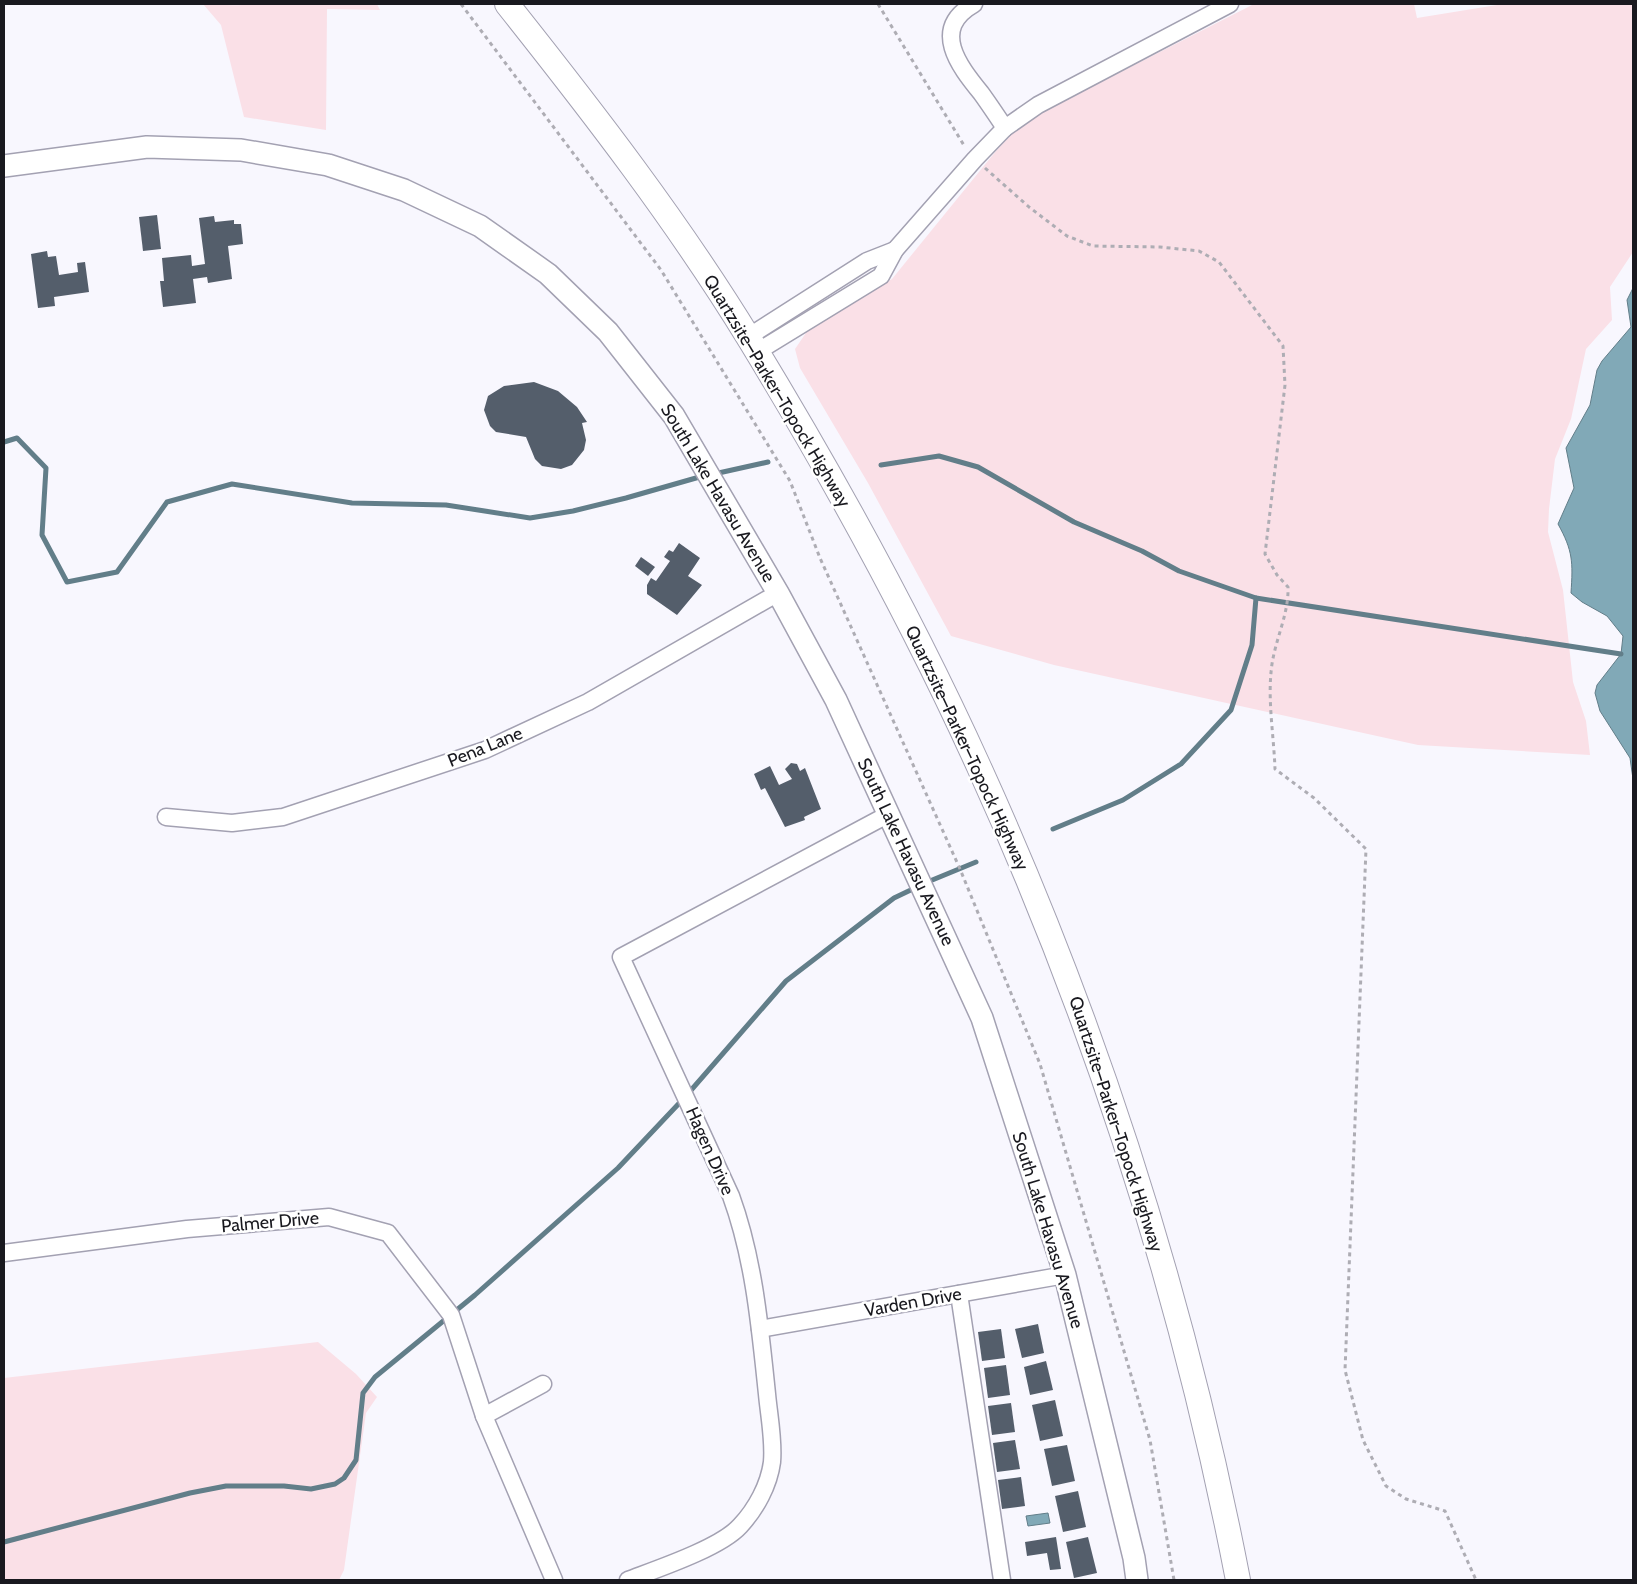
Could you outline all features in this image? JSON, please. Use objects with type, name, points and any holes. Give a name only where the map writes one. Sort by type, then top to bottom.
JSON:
[{"type":"highway","name":"Quartzsite–Parker–Topock Highway","points":[[507,4],[615,143],[752,344],[813,446],[900,604],[979,766],[1050,933],[1112,1102],[1165,1275],[1209,1443],[1238,1580]]},
{"type":"main road","name":"South Lake Havasu Avenue","points":[[4,166],[148,147],[240,150],[328,165],[404,190],[480,226],[548,274],[608,332],[674,416],[778,594],[836,700],[982,1018],[1065,1275],[1134,1558],[1137,1580]]},
{"type":"street","points":[[974,4],[957,18],[951,29],[951,44],[960,68],[1005,128]]},
{"type":"street","points":[[752,344],[867,261],[895,250],[975,159],[1005,128],[1038,105],[1212,8],[1230,4]]},
{"type":"street","name":"Pena Lane","points":[[166,817],[232,823],[283,817],[485,750],[588,702],[778,594]]},
{"type":"street","name":"Hagen Drive","points":[[628,1580],[719,1542],[738,1528],[759,1500],[769,1477],[772,1454],[760,1329],[743,1229],[731,1196],[621,957],[889,814]]},
{"type":"street","name":"Palmer Drive","points":[[4,1253],[187,1229],[329,1217],[388,1233],[451,1315],[484,1416],[554,1580]]},
{"type":"street","name":"Varden Drive","points":[[760,1329],[1065,1275]]},
{"type":"street","points":[[960,1294],[1002,1580]]},
{"type":"street","points":[[484,1416],[543,1384]]},
{"type":"path","points":[[878,4],[905,45],[963,145],[975,159],[1029,207],[1067,236],[1094,246],[1160,247],[1199,251],[1219,262],[1283,346],[1286,385],[1266,554],[1276,575],[1288,587],[1289,603],[1277,640],[1271,673],[1275,769],[1314,798],[1366,849],[1366,890],[1345,1370],[1363,1440],[1386,1486],[1406,1499],[1445,1511],[1476,1580]]},
{"type":"shaded area","points":[[203,4],[377,4],[380,10],[327,9],[326,130],[244,117],[221,25]]},
{"type":"shaded area","points":[[1254,4],[1414,4],[1417,18],[1503,4],[1633,4],[1633,252],[1610,287],[1612,320],[1586,349],[1571,419],[1555,459],[1549,509],[1548,532],[1563,590],[1573,682],[1586,721],[1590,755],[1418,745],[1054,665],[951,636],[868,483],[800,368],[795,349],[810,327],[892,279],[996,151],[1015,131],[1046,110]]},
{"type":"shaded area","points":[[318,1342],[356,1374],[377,1397],[366,1413],[344,1570],[339,1580],[4,1580],[4,1378]]},
{"type":"water","points":[[1633,288],[1633,779],[1630,758],[1600,711],[1595,693],[1597,685],[1621,654],[1623,636],[1607,616],[1582,602],[1571,593],[1571,557],[1567,542],[1558,524],[1574,488],[1566,448],[1590,405],[1597,370],[1602,361],[1631,327],[1627,300]]},
{"type":"water","points":[[1048,1513],[1050,1523],[1028,1526],[1026,1516]]},
{"type":"building","points":[[157,215],[161,249],[143,251],[139,217]]},
{"type":"building","points":[[214,216],[215,222],[234,220],[234,224],[241,224],[243,244],[228,246],[232,279],[208,283],[207,277],[193,279],[196,303],[163,307],[160,281],[164,281],[162,258],[191,255],[192,266],[205,264],[199,218]]},
{"type":"building","points":[[47,251],[48,257],[56,256],[59,275],[78,272],[77,263],[85,262],[89,292],[54,297],[55,306],[38,308],[31,254]]},
{"type":"building","points":[[534,382],[558,391],[577,407],[587,422],[582,423],[586,440],[584,450],[572,465],[561,469],[542,466],[535,459],[526,437],[496,432],[490,426],[484,410],[488,396],[504,386]]},
{"type":"building","points":[[679,543],[700,558],[688,576],[702,585],[677,615],[647,594],[647,585],[651,578],[656,581],[670,561],[664,557],[669,550],[673,552]]},
{"type":"building","points":[[641,557],[655,567],[648,576],[635,566]]},
{"type":"building","points":[[791,763],[797,764],[800,771],[805,768],[821,809],[804,817],[805,820],[785,827],[765,788],[761,790],[754,774],[770,766],[779,785],[792,779],[785,769]]},
{"type":"building","points":[[1038,1324],[1044,1353],[1022,1358],[1015,1329]]},
{"type":"building","points":[[1001,1329],[1005,1358],[982,1361],[978,1332]]},
{"type":"building","points":[[1046,1361],[1053,1390],[1030,1395],[1024,1367]]},
{"type":"building","points":[[1006,1365],[1010,1395],[988,1398],[984,1368]]},
{"type":"building","points":[[1055,1400],[1063,1436],[1040,1441],[1032,1405]]},
{"type":"building","points":[[1011,1403],[1015,1432],[992,1435],[988,1406]]},
{"type":"building","points":[[1015,1440],[1020,1469],[997,1472],[993,1443]]},
{"type":"building","points":[[1067,1445],[1075,1481],[1052,1486],[1044,1449]]},
{"type":"building","points":[[1021,1477],[1025,1506],[1002,1509],[998,1480]]},
{"type":"building","points":[[1078,1491],[1086,1527],[1063,1532],[1055,1496]]},
{"type":"building","points":[[1056,1537],[1061,1569],[1050,1570],[1047,1553],[1027,1556],[1025,1542]]},
{"type":"building","points":[[1088,1537],[1097,1573],[1074,1578],[1066,1542]]},
{"type":"waterway","points":[[4,442],[17,438],[46,468],[42,535],[67,582],[117,572],[167,502],[232,484],[352,503],[446,505],[530,518],[573,511],[703,476]]},
{"type":"waterway","points":[[881,465],[939,456],[978,467],[1074,522],[1142,551],[1179,571],[1256,598],[1621,654]]},
{"type":"waterway","points":[[714,474],[768,462]]},
{"type":"waterway","points":[[1053,829],[1123,800],[1181,764],[1231,710],[1252,645],[1256,598]]},
{"type":"waterway","points":[[925,883],[976,862]]},
{"type":"waterway","points":[[4,1542],[190,1493],[226,1486],[284,1486],[311,1489],[335,1484],[344,1478],[356,1460],[363,1393],[375,1377],[475,1295],[618,1168],[686,1096],[786,981],[894,898],[917,887]]}]
